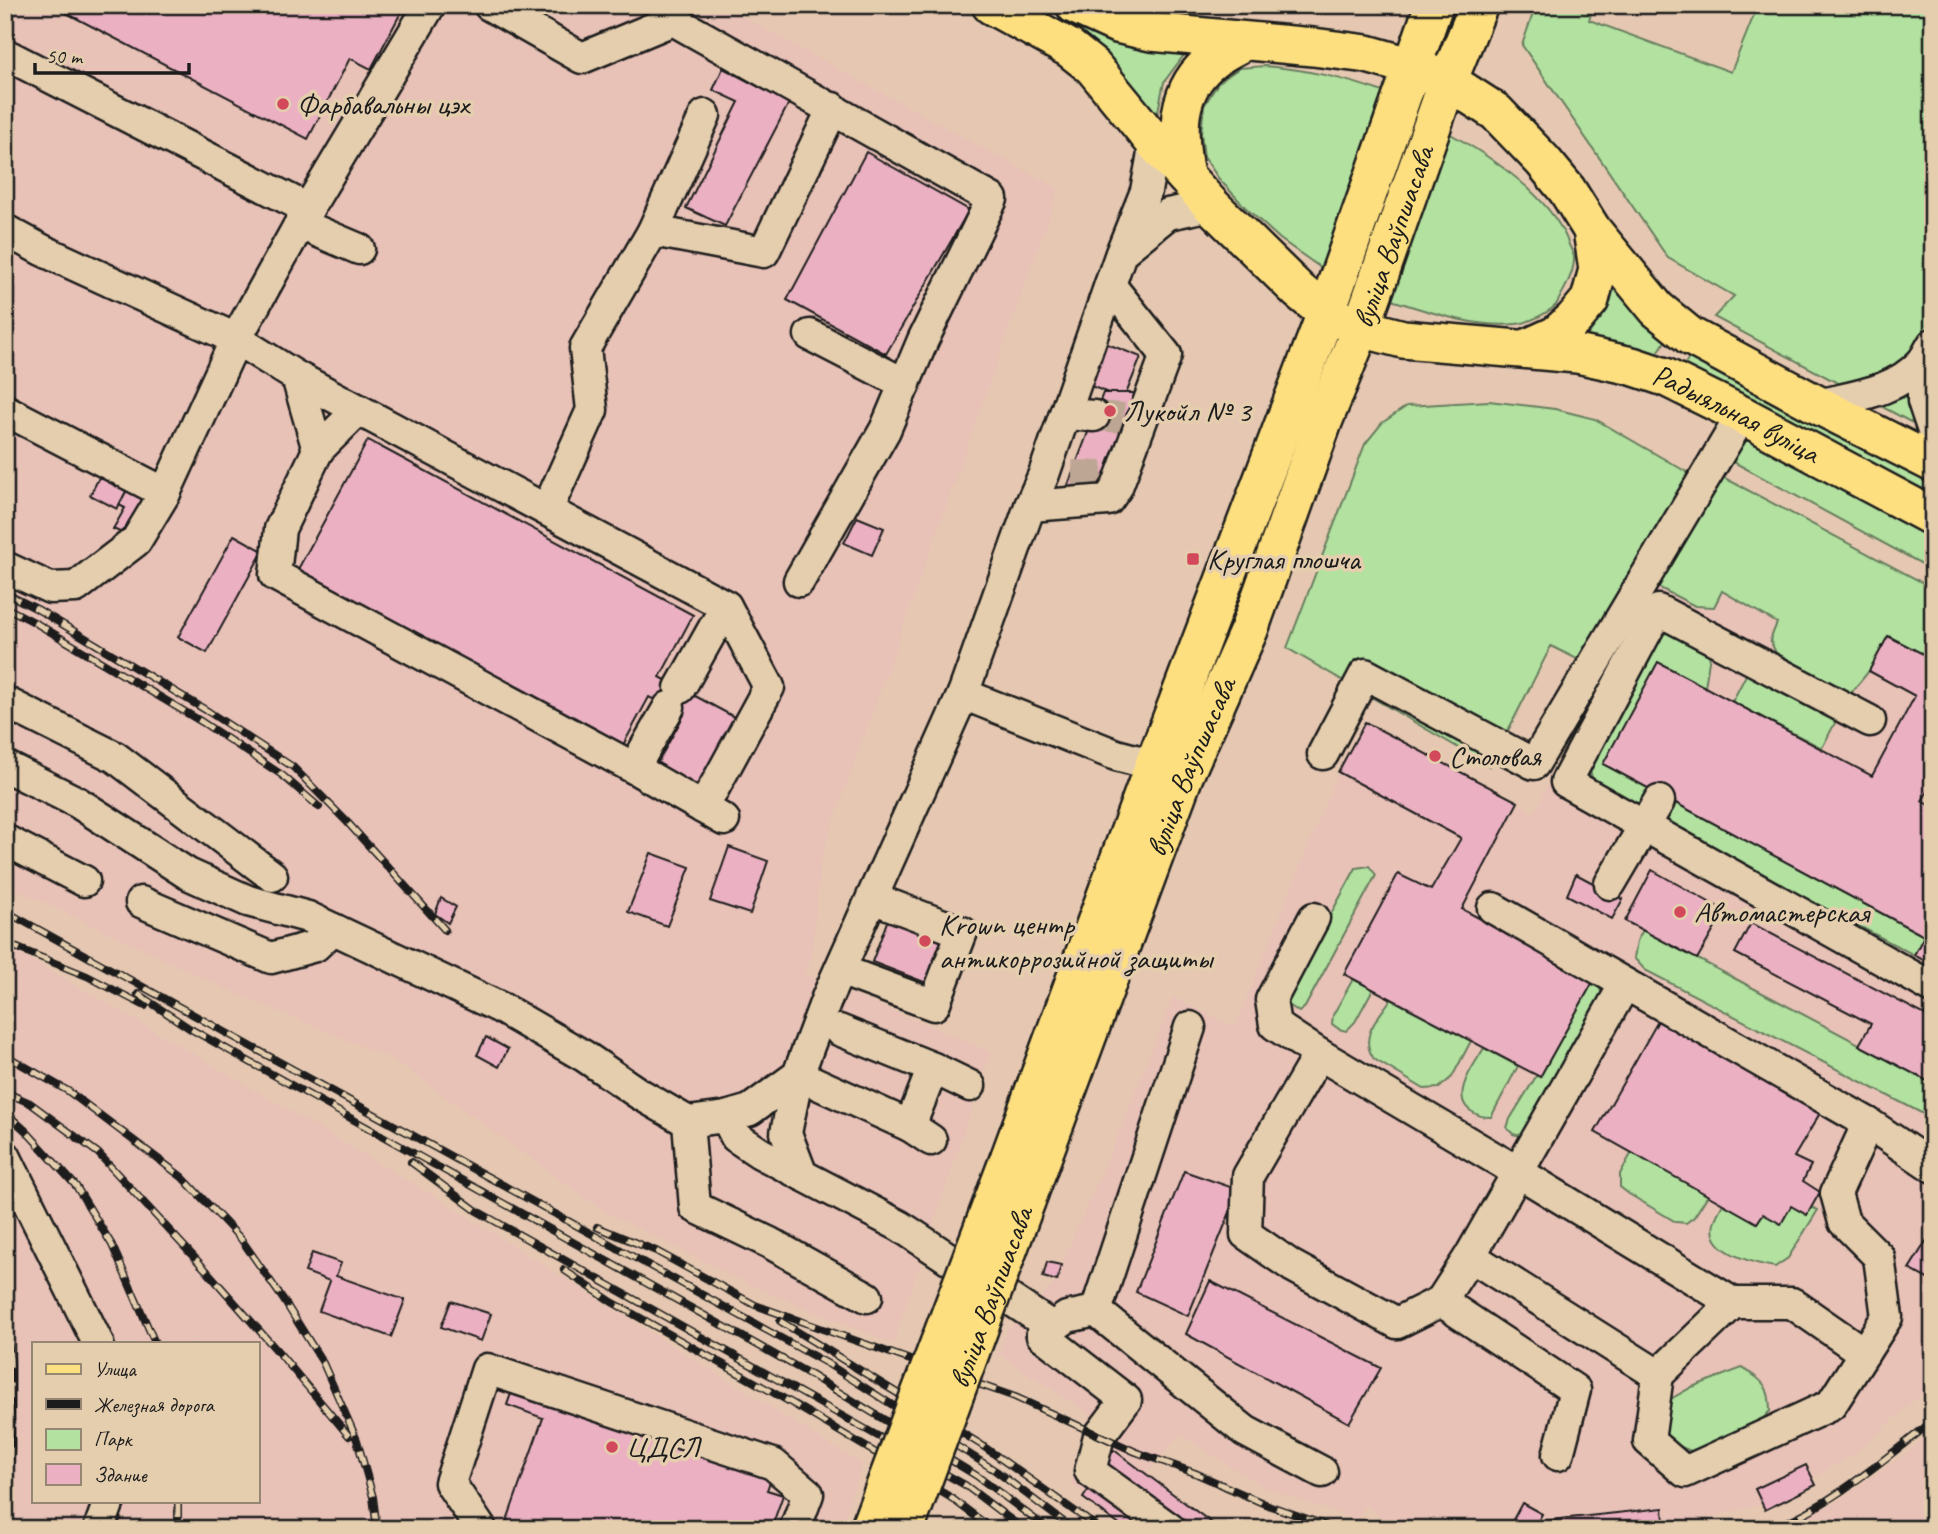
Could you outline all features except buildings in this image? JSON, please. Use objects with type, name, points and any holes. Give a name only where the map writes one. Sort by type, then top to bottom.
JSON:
[{"type":"main road","points":[[991,5],[1069,48],[1093,67],[1185,176]]},
{"type":"main road","points":[[1075,5],[1117,24],[1151,32],[1243,42]]},
{"type":"main road","name":"вуліца Ваўпшасава","points":[[905,1529],[1154,765],[1326,313],[1434,5]]},
{"type":"main road","name":"вуліца Ваўпшасава","points":[[869,1529],[1185,776],[1249,630],[1323,422],[1361,328],[1448,81],[1479,5]]},
{"type":"main road","points":[[1185,176],[1179,144],[1179,122],[1184,100],[1197,76],[1214,59],[1243,42]]},
{"type":"main road","name":"Радыяльная вуліца","points":[[1243,42],[1367,54],[1413,67],[1448,81],[1496,112],[1512,128],[1567,190],[1592,230],[1657,309],[1690,336],[1933,463]]},
{"type":"main road","name":"Радыяльная вуліца","points":[[1185,176],[1299,291],[1326,313],[1361,328],[1403,339],[1577,354],[1632,366],[1665,377],[1933,517]]},
{"type":"main road","points":[[1525,349],[1556,335],[1590,300],[1598,269],[1592,230]]},
{"type":"lane","points":[[5,567],[50,587],[76,587],[136,541],[165,494],[236,339],[304,216],[430,5]]},
{"type":"lane","points":[[489,5],[582,58],[673,20],[992,198],[923,340],[885,430],[799,581]]},
{"type":"lane","points":[[5,54],[304,216],[359,249]]},
{"type":"lane","points":[[653,231],[764,252],[833,108]]},
{"type":"lane","points":[[547,510],[592,410],[585,348],[653,231],[705,115]]},
{"type":"lane","points":[[802,1175],[786,1133],[799,1075],[827,998],[963,694],[1030,506],[1069,444],[1110,285],[1146,191],[1155,143]]},
{"type":"lane","points":[[1121,253],[1168,214],[1211,205]]},
{"type":"lane","points":[[5,230],[42,250],[236,339],[297,377],[726,606],[769,687],[713,814],[634,768],[275,575],[281,529],[318,450],[358,410]]},
{"type":"lane","points":[[5,255],[28,257],[42,250]]},
{"type":"lane","points":[[1030,506],[1108,500],[1118,487],[1123,448],[1166,355],[1110,285]]},
{"type":"lane","points":[[810,335],[905,384]]},
{"type":"lane","points":[[1818,405],[1890,386],[1907,376],[1928,353]]},
{"type":"lane","points":[[1928,353],[1923,401],[1933,431]]},
{"type":"lane","points":[[297,377],[318,450]]},
{"type":"lane","points":[[5,410],[165,494]]},
{"type":"lane","points":[[1323,754],[1365,674],[1534,764],[1742,415]]},
{"type":"lane","points":[[634,768],[726,606]]},
{"type":"lane","points":[[1870,721],[1658,610],[1566,782],[1933,988]]},
{"type":"lane","points":[[963,694],[1115,755],[1154,765]]},
{"type":"lane","points":[[5,702],[115,757],[272,876]]},
{"type":"lane","points":[[5,766],[77,802],[188,874],[248,901],[308,917],[501,1007],[688,1122],[726,1117],[750,1110],[799,1075]]},
{"type":"lane","points":[[1610,884],[1659,801]]},
{"type":"lane","points":[[5,840],[85,881]]},
{"type":"lane","points":[[205,929],[220,889]]},
{"type":"lane","points":[[840,970],[934,1005],[962,932],[872,898]]},
{"type":"lane","points":[[141,902],[271,958],[315,946],[333,929]]},
{"type":"lane","points":[[1493,908],[1868,1123],[1933,1167]]},
{"type":"lane","points":[[1314,918],[1271,1000],[1275,1025],[1733,1303],[1792,1303],[1864,1353]]},
{"type":"lane","points":[[1319,1054],[1248,1176],[1246,1234],[1292,1266],[1397,1323],[1441,1301],[1470,1256],[1625,984]]},
{"type":"lane","points":[[1096,1311],[1190,1027]]},
{"type":"lane","points":[[839,1030],[970,1086]]},
{"type":"lane","points":[[799,1075],[921,1133],[933,1068]]},
{"type":"lane","points":[[726,1117],[736,1137],[760,1153],[900,1226],[1043,1321],[1042,1335]]},
{"type":"lane","points":[[688,1122],[695,1206],[770,1243],[867,1297]]},
{"type":"lane","points":[[1733,1303],[1658,1375],[1648,1441],[1685,1472],[1831,1405],[1887,1317],[1879,1257],[1844,1222],[1836,1193],[1868,1123]]},
{"type":"lane","points":[[5,1156],[97,1342]]},
{"type":"lane","points":[[1470,1256],[1658,1375]]},
{"type":"lane","points":[[1441,1301],[1575,1390],[1558,1455]]},
{"type":"lane","points":[[1042,1335],[1067,1317],[1096,1311]]},
{"type":"lane","points":[[1096,1311],[1245,1431],[1322,1472]]},
{"type":"lane","points":[[1042,1335],[1126,1400],[1098,1436],[1090,1471],[1170,1529]]},
{"type":"lane","points":[[481,1529],[450,1483],[487,1369],[772,1464],[808,1494],[795,1529]]},
{"type":"lane","points":[[99,1529],[109,1502]]},
{"type":"shaded area","points":[[5,5],[721,5],[1059,189],[822,854],[811,958],[804,974],[991,1052],[893,1344],[754,1287],[605,1212],[394,1060],[233,992],[5,884]]},
{"type":"shaded area","points":[[1679,540],[1933,659],[1933,1384],[1854,1454],[1813,1478],[1816,1485],[1765,1510],[1761,1504],[1666,1529],[1403,1529],[1365,1505],[1358,1520],[1263,1487],[1179,1434],[1147,1474],[1220,1529],[1129,1529],[1070,1483],[1089,1414],[998,1354],[1007,1331],[1057,1281],[1061,1265],[1113,1147],[1173,997],[1235,1027],[1338,772],[1365,722],[1518,802],[1534,814]]},
{"type":"shaded area","points":[[5,945],[429,1193],[863,1464],[840,1529],[5,1529]]},
{"type":"shaded area","points":[[1933,1429],[1933,1529],[1778,1529],[1834,1503],[1909,1451]]},
{"type":"green space","points":[[1536,5],[1594,5],[1589,20],[1731,72],[1758,5],[1933,5],[1933,434],[1714,317],[1734,296],[1668,258],[1522,45]]},
{"type":"green space","points":[[1077,26],[1113,43],[1184,55],[1164,82],[1157,116],[1073,30]]},
{"type":"green space","points":[[1265,66],[1326,75],[1386,93],[1321,268],[1280,239],[1246,208],[1219,179],[1204,157],[1201,133],[1204,106],[1218,83],[1239,68]]},
{"type":"green space","points":[[1447,132],[1499,165],[1533,192],[1559,224],[1568,242],[1574,257],[1569,280],[1555,306],[1537,318],[1516,324],[1484,324],[1385,298]]},
{"type":"green space","points":[[1615,284],[1669,335],[1656,356],[1620,344],[1582,342],[1602,315]]},
{"type":"green space","points":[[1693,351],[1933,479],[1933,500],[1683,367]]},
{"type":"green space","points":[[1489,401],[1555,409],[1595,419],[1697,478],[1587,664],[1551,646],[1490,766],[1287,648],[1365,444],[1382,423],[1407,406]]},
{"type":"green space","points":[[1749,440],[1933,538],[1933,570],[1730,460],[1739,444]]},
{"type":"green space","points":[[1719,475],[1933,588],[1933,659],[1888,636],[1869,671],[1851,693],[1776,653],[1770,640],[1777,623],[1722,591],[1714,607],[1695,606],[1654,585]]},
{"type":"green space","points":[[1669,632],[1684,635],[1710,655],[1705,687],[1658,662],[1604,764],[1654,791],[1647,800],[1636,804],[1593,781],[1589,767],[1658,636]]},
{"type":"green space","points":[[1747,673],[1837,719],[1822,748],[1732,702]]},
{"type":"green space","points":[[1668,799],[1924,936],[1914,955],[1665,824],[1662,812]]},
{"type":"green space","points":[[1369,866],[1376,875],[1305,1007],[1299,1012],[1289,1005],[1289,990],[1356,868]]},
{"type":"green space","points":[[1643,930],[1933,1083],[1933,1119],[1645,970],[1634,958],[1637,941]]},
{"type":"green space","points":[[1353,979],[1373,989],[1355,1022],[1346,1031],[1332,1024],[1333,1015]]},
{"type":"green space","points":[[1594,980],[1603,999],[1532,1127],[1521,1136],[1513,1134],[1507,1128],[1510,1119],[1537,1075],[1540,1077]]},
{"type":"green space","points":[[1391,999],[1471,1041],[1452,1077],[1439,1088],[1424,1089],[1374,1059],[1368,1043],[1369,1035]]},
{"type":"green space","points":[[1484,1048],[1518,1066],[1491,1117],[1471,1111],[1462,1097],[1470,1071]]},
{"type":"green space","points":[[1632,1152],[1708,1195],[1694,1217],[1686,1223],[1676,1222],[1620,1187],[1620,1174]]},
{"type":"green space","points":[[1723,1204],[1757,1223],[1763,1214],[1781,1224],[1791,1206],[1806,1215],[1811,1207],[1818,1210],[1788,1258],[1775,1267],[1740,1257],[1718,1242],[1713,1227]]},
{"type":"green space","points":[[1742,1368],[1760,1380],[1769,1395],[1770,1411],[1757,1425],[1691,1451],[1671,1443],[1661,1430],[1669,1400],[1692,1387]]},
{"type":"tunnel","points":[[1094,416],[1126,418]]},
{"type":"tunnel","points":[[1072,475],[1104,476]]},
{"type":"railway","points":[[5,593],[37,609],[209,712],[293,767],[445,930]]},
{"type":"railway","points":[[5,607],[202,722],[282,775],[319,807]]},
{"type":"railway","points":[[5,911],[828,1364],[996,1471],[1073,1529]]},
{"type":"railway","points":[[5,943],[87,976],[145,1006]]},
{"type":"railway","points":[[138,994],[189,1028],[804,1371],[977,1476],[1048,1529]]},
{"type":"railway","points":[[5,1055],[68,1091],[182,1177],[241,1239],[323,1363],[357,1440],[373,1497],[377,1529]]},
{"type":"railway","points":[[5,1092],[30,1103],[98,1153],[205,1269],[349,1436]]},
{"type":"railway","points":[[5,1112],[76,1186],[112,1245],[155,1342]]},
{"type":"railway","points":[[411,1162],[477,1211],[965,1485],[1023,1529]]},
{"type":"railway","points":[[597,1227],[656,1251],[755,1305],[1015,1397],[1136,1452],[1195,1473],[1265,1504],[1336,1529]]},
{"type":"railway","points":[[564,1270],[612,1302],[790,1402],[950,1497],[992,1529]]},
{"type":"railway","points":[[5,1320],[11,1363],[11,1449],[5,1505]]},
{"type":"railway","points":[[780,1321],[980,1444],[1100,1529]]},
{"type":"railway","points":[[1771,1529],[1813,1509],[1853,1483],[1933,1419]]},
{"type":"railway","points":[[178,1502],[178,1529]]},
{"type":"place","name":"Фарбавальны цэх","points":[[283,104]]},
{"type":"place","name":"Лукойл № 3","points":[[1110,411]]},
{"type":"place","name":"Круглая плошча","points":[[1193,559]]},
{"type":"place","name":"Столовая","points":[[1435,756]]},
{"type":"place","name":"Автомастерская","points":[[1680,912]]},
{"type":"place","name":"Krown центр антикоррозийной защиты","points":[[925,941]]},
{"type":"place","name":"ЦДСЛ","points":[[612,1447]]}]
